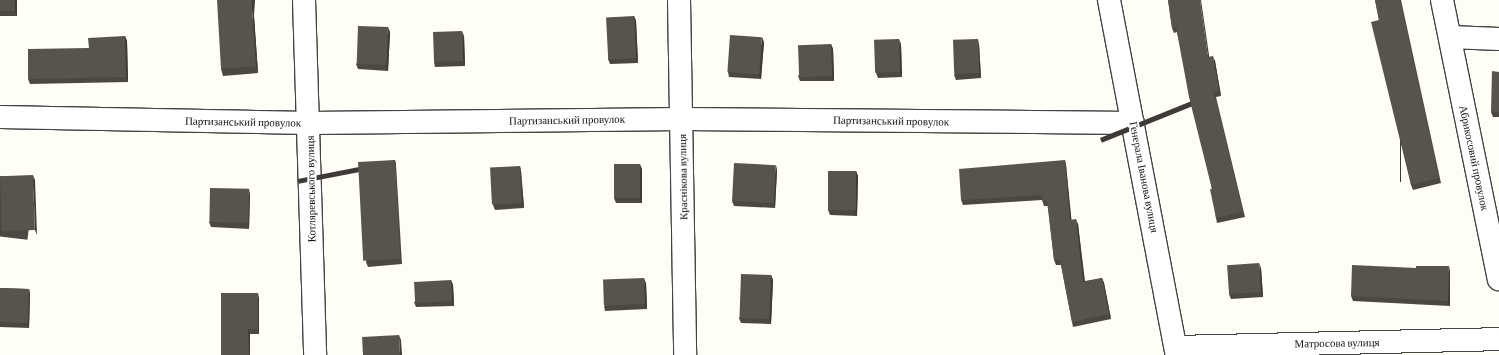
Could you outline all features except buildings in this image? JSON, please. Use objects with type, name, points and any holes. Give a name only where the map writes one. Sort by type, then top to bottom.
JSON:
[{"type":"street","name":"Котляревського вулиця","points":[[304,0],[315,355]]},
{"type":"street","name":"Краснікова вулиця","points":[[679,0],[683,119],[685,355]]},
{"type":"street","name":"Генерала Іванова вулиця","points":[[1109,0],[1177,351]]},
{"type":"street","name":"Абрикосовий провулок","points":[[1442,0],[1499,279]]},
{"type":"street","points":[[1450,37],[1499,39]]},
{"type":"street","name":"Партизанський провулок","points":[[0,117],[309,123],[683,119],[1133,123]]},
{"type":"street","name":"Матросова вулиця","points":[[1177,351],[1499,339]]}]
